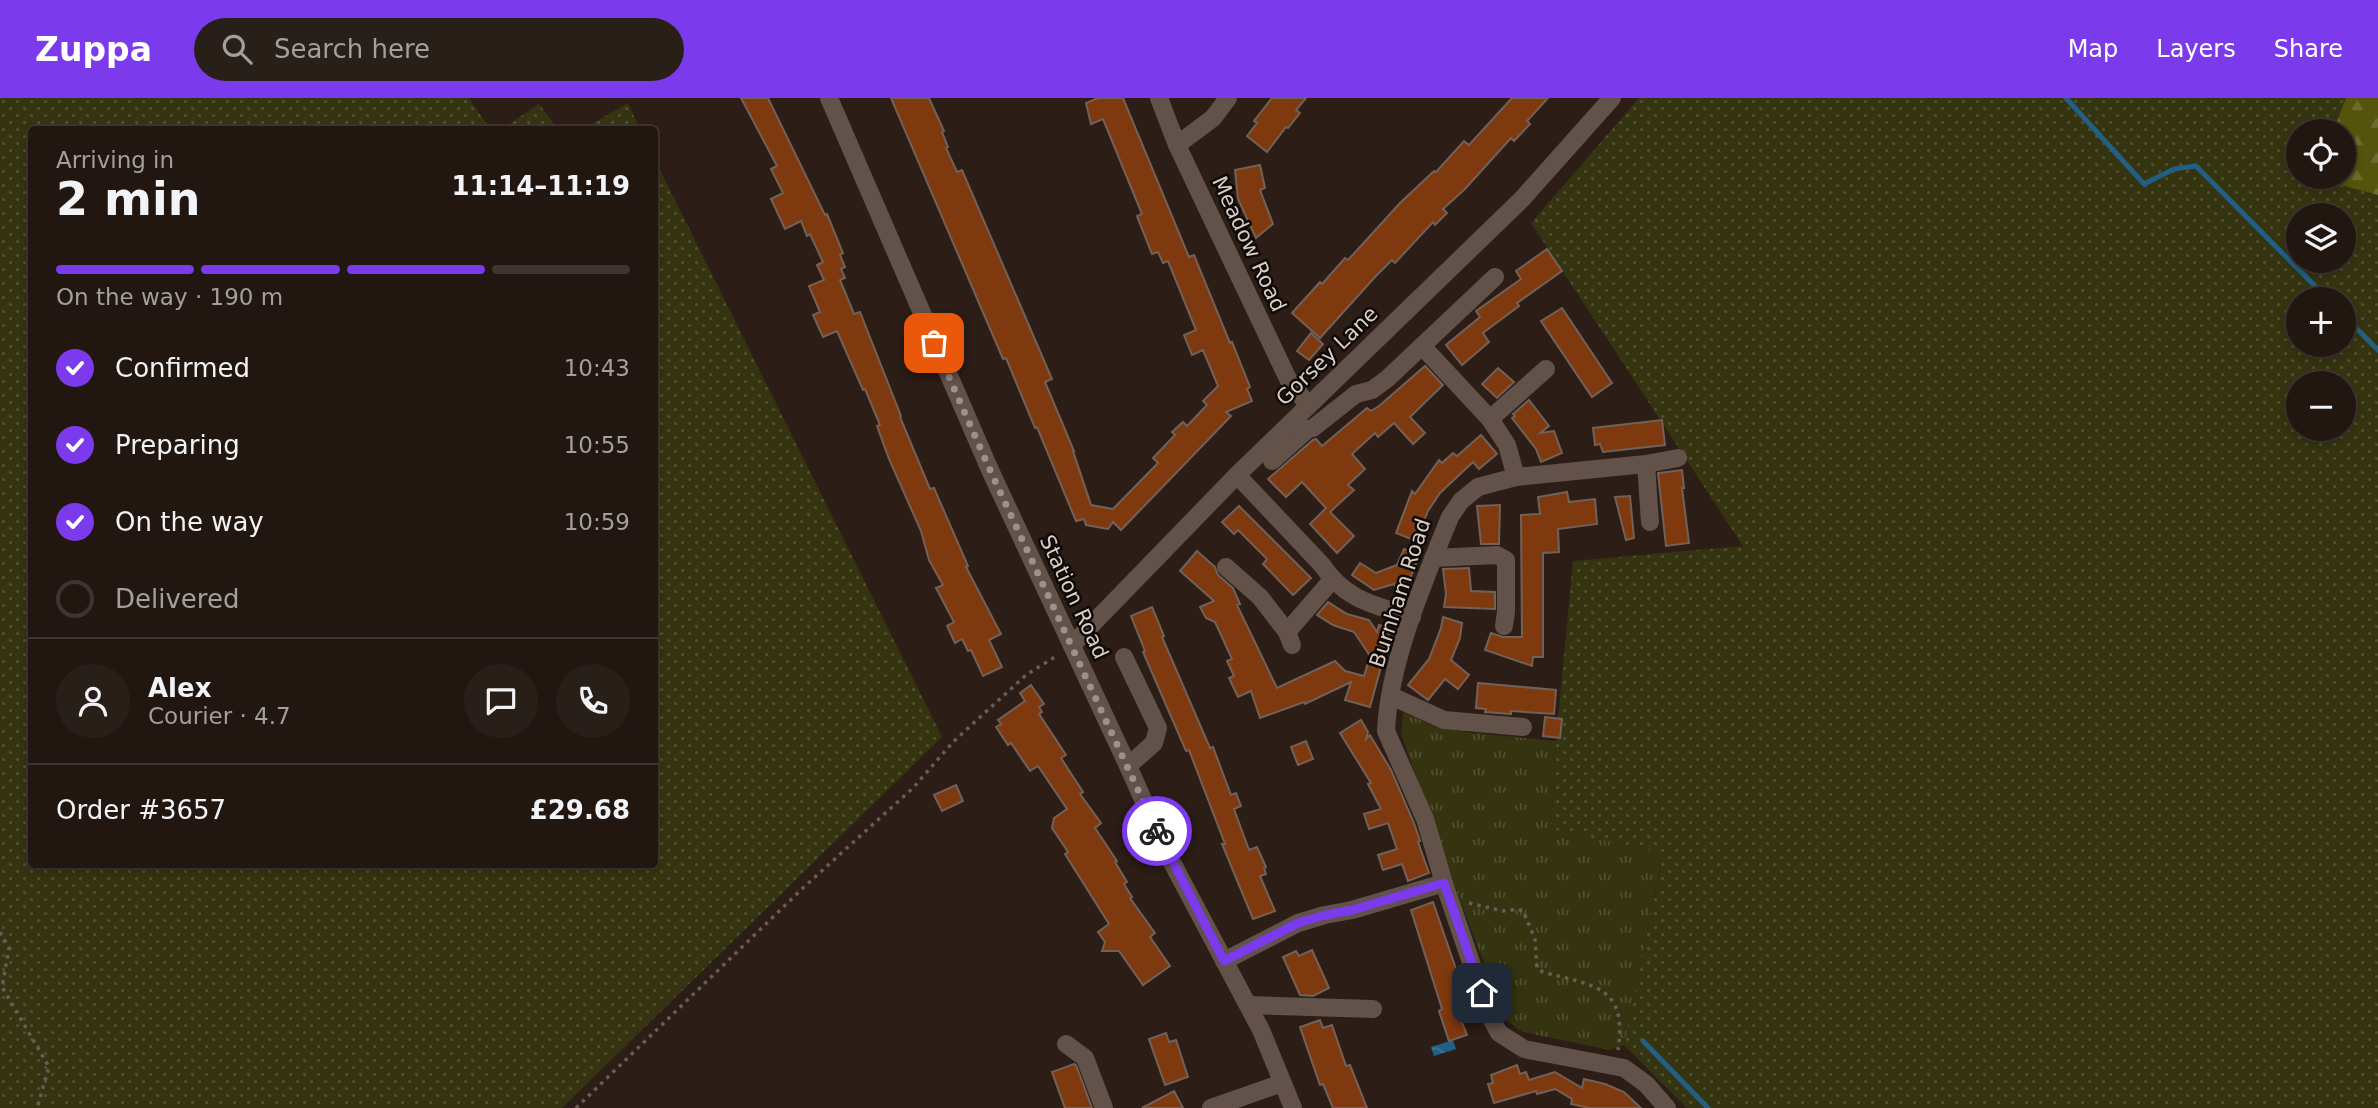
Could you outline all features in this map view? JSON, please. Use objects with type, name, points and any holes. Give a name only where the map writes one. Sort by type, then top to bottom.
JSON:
[{"type":"street","name":"Station Road","points":[[829,98],[984,458],[1167,853],[1261,1030],[1293,1108]]},
{"type":"street","name":"Meadow Road","points":[[1159,98],[1177,145],[1289,379],[1308,405]]},
{"type":"street","points":[[1177,145],[1213,118],[1228,98]]},
{"type":"street","name":"Gorsey Lane","points":[[1072,645],[1237,475],[1522,200],[1612,98]]},
{"type":"street","points":[[1272,461],[1308,429],[1313,428],[1356,394],[1372,390],[1387,379],[1494,277]]},
{"type":"street","points":[[1422,346],[1490,419],[1507,445],[1516,477]]},
{"type":"street","points":[[1490,419],[1546,369]]},
{"type":"street","name":"Burnham Road","points":[[1667,1108],[1646,1084],[1624,1068],[1524,1049],[1499,1033],[1489,1015],[1452,908],[1425,818],[1386,731],[1401,651],[1412,617],[1450,517],[1461,500],[1478,487],[1516,477],[1646,464],[1678,458]]},
{"type":"street","points":[[1646,464],[1650,522]]},
{"type":"street","points":[[1237,475],[1322,565],[1332,580],[1349,595],[1412,617]]},
{"type":"street","points":[[1433,558],[1503,557],[1506,561],[1507,590],[1504,626]]},
{"type":"street","points":[[1226,567],[1260,597],[1289,639],[1332,580]]},
{"type":"street","points":[[1124,657],[1158,728],[1154,743],[1129,766]]},
{"type":"street","points":[[1391,696],[1444,720],[1523,727]]},
{"type":"street","points":[[1224,961],[1298,923],[1444,883]]},
{"type":"street","points":[[1248,1005],[1373,1009]]},
{"type":"street","points":[[1066,1044],[1085,1058],[1104,1108]]},
{"type":"street","points":[[1211,1108],[1282,1083]]},
{"type":"path","points":[[576,1108],[804,887],[913,788],[953,742],[1026,675],[1072,645]]},
{"type":"path","points":[[1452,908],[1466,902],[1503,911],[1523,911],[1535,939],[1537,968],[1543,972],[1593,984],[1611,998],[1618,1009],[1619,1046],[1615,1066]]},
{"type":"path","points":[[0,932],[9,948],[2,987],[48,1068],[37,1108]]},
{"type":"green space","points":[[0,98],[469,98],[488,126],[28,126],[28,868],[658,868],[658,166],[942,737],[562,1108],[0,1108]]},
{"type":"green space","points":[[1639,98],[2346,98],[2338,119],[2286,119],[2286,189],[2355,189],[2378,195],[2378,1108],[1687,1108],[1624,1045],[1663,854],[1551,829],[1556,741],[1573,561],[1743,546],[1531,223]]},
{"type":"green space","points":[[2346,98],[2378,98],[2378,195],[2355,189],[2356,119],[2338,119]]},
{"type":"green space","points":[[628,103],[639,126],[588,126]]},
{"type":"green space","points":[[539,104],[556,126],[506,126]]},
{"type":"green space","points":[[1403,712],[1436,727],[1556,741],[1551,829],[1663,853],[1624,1045],[1610,1050],[1523,1032],[1507,1021],[1467,919],[1401,734]]},
{"type":"water","points":[[1453,1040],[1456,1049],[1434,1056],[1431,1047]]},
{"type":"building","points":[[741,98],[768,98],[825,215],[827,214],[843,253],[840,255],[845,267],[841,269],[845,278],[840,280],[854,314],[860,312],[930,489],[934,488],[968,566],[966,567],[1001,634],[989,640],[1002,667],[983,676],[971,650],[968,651],[962,639],[955,643],[947,626],[954,622],[936,588],[943,585],[929,560],[921,531],[889,459],[877,426],[880,425],[865,389],[863,390],[837,331],[823,337],[813,315],[820,312],[809,286],[824,280],[817,265],[823,262],[801,221],[785,229],[771,199],[783,193],[771,169],[777,166]]},
{"type":"building","points":[[891,98],[929,98],[944,131],[942,132],[948,147],[946,148],[957,172],[962,170],[1052,379],[1045,382],[1074,451],[1091,505],[1113,509],[1158,463],[1153,458],[1175,435],[1172,432],[1183,422],[1187,426],[1207,405],[1203,401],[1218,386],[1203,350],[1192,355],[1184,335],[1196,330],[1168,261],[1163,263],[1158,252],[1152,254],[1137,216],[1142,214],[1103,119],[1091,124],[1086,103],[1098,98],[1123,98],[1189,257],[1194,255],[1230,343],[1232,342],[1250,387],[1247,389],[1252,401],[1226,412],[1231,416],[1121,530],[1113,522],[1108,529],[1086,525],[1084,519],[1076,521]]},
{"type":"building","points":[[1272,98],[1306,98],[1296,110],[1300,113],[1267,152],[1247,136],[1257,123],[1254,121]]},
{"type":"building","points":[[1512,98],[1548,98],[1527,121],[1530,124],[1514,141],[1511,138],[1443,209],[1447,213],[1435,225],[1433,222],[1395,263],[1392,260],[1320,338],[1292,313],[1345,258],[1348,260],[1400,203],[1436,172],[1464,141],[1469,145]]},
{"type":"building","points":[[1260,165],[1265,188],[1260,190],[1273,224],[1256,238],[1238,199],[1235,170]]},
{"type":"building","points":[[1547,249],[1562,271],[1517,303],[1519,306],[1483,333],[1489,342],[1462,365],[1446,345],[1480,317],[1476,311],[1521,279],[1516,271]]},
{"type":"building","points":[[1562,308],[1612,383],[1592,397],[1541,321]]},
{"type":"building","points":[[1311,333],[1323,344],[1309,360],[1297,351]]},
{"type":"building","points":[[1425,366],[1443,385],[1410,417],[1425,433],[1413,444],[1394,423],[1378,437],[1375,433],[1352,454],[1365,469],[1348,485],[1354,490],[1330,512],[1354,536],[1337,553],[1310,524],[1326,508],[1302,482],[1286,497],[1268,479],[1313,440],[1316,439],[1322,446],[1367,408],[1371,411],[1379,406]]},
{"type":"building","points":[[1498,368],[1514,382],[1497,398],[1482,384]]},
{"type":"building","points":[[1529,400],[1549,426],[1540,433],[1554,431],[1562,453],[1541,462],[1536,449],[1512,418]]},
{"type":"building","points":[[1662,420],[1665,445],[1603,452],[1600,444],[1595,445],[1593,428]]},
{"type":"building","points":[[1481,435],[1497,454],[1479,469],[1473,462],[1440,493],[1428,511],[1416,541],[1396,533],[1412,491],[1415,494],[1439,460],[1442,463],[1453,453],[1457,456]]},
{"type":"building","points":[[1682,470],[1689,543],[1666,546],[1658,473]]},
{"type":"building","points":[[1567,492],[1569,502],[1595,499],[1597,524],[1558,529],[1559,552],[1543,553],[1543,657],[1533,657],[1532,666],[1485,650],[1491,633],[1503,637],[1522,637],[1521,515],[1540,514],[1538,497]]},
{"type":"building","points":[[1630,496],[1634,538],[1626,540],[1615,497]]},
{"type":"building","points":[[1500,505],[1499,544],[1481,544],[1477,506]]},
{"type":"building","points":[[1239,506],[1311,578],[1293,595],[1263,564],[1267,559],[1238,530],[1234,534],[1222,522]]},
{"type":"building","points":[[1404,549],[1419,555],[1410,579],[1395,586],[1394,584],[1374,590],[1352,575],[1360,563],[1376,573],[1397,565]]},
{"type":"building","points":[[1197,551],[1233,588],[1240,604],[1237,605],[1277,688],[1335,661],[1345,671],[1364,676],[1370,656],[1354,632],[1333,625],[1317,615],[1328,602],[1347,614],[1369,620],[1377,632],[1379,625],[1390,628],[1383,667],[1370,707],[1345,700],[1351,682],[1305,704],[1304,702],[1260,718],[1251,691],[1238,697],[1229,678],[1234,676],[1227,661],[1232,659],[1215,622],[1206,618],[1200,607],[1214,601],[1180,571]]},
{"type":"building","points":[[1469,568],[1471,591],[1495,592],[1495,609],[1444,607],[1446,594],[1443,569]]},
{"type":"building","points":[[1152,607],[1164,636],[1162,637],[1210,748],[1213,747],[1231,795],[1236,793],[1241,806],[1234,809],[1249,850],[1257,847],[1266,867],[1266,874],[1260,876],[1275,911],[1253,919],[1222,844],[1225,844],[1189,750],[1186,751],[1143,652],[1145,651],[1131,616]]},
{"type":"building","points":[[1443,617],[1462,623],[1460,638],[1451,660],[1469,675],[1458,689],[1445,679],[1428,700],[1408,685],[1429,659]]},
{"type":"building","points":[[1478,683],[1556,690],[1554,714],[1485,712],[1486,709],[1476,708]]},
{"type":"building","points":[[1031,685],[1044,704],[1039,707],[1042,712],[1039,714],[1066,755],[1061,758],[1083,792],[1080,794],[1101,823],[1095,828],[1117,861],[1115,862],[1127,882],[1124,884],[1132,897],[1130,898],[1155,933],[1150,937],[1170,966],[1143,985],[1119,951],[1102,951],[1105,942],[1098,932],[1109,924],[1052,828],[1054,818],[1067,809],[1038,766],[1030,771],[996,727],[1001,724],[998,720],[1025,701],[1020,693]]},
{"type":"building","points":[[1545,717],[1562,719],[1560,738],[1543,736]]},
{"type":"building","points":[[1361,720],[1368,732],[1366,739],[1370,735],[1391,770],[1420,841],[1418,842],[1429,873],[1408,881],[1402,864],[1383,870],[1378,855],[1397,849],[1388,823],[1369,829],[1364,814],[1381,809],[1368,784],[1371,783],[1340,733]]},
{"type":"building","points":[[1306,741],[1313,759],[1298,765],[1291,747]]},
{"type":"building","points":[[956,785],[963,801],[942,811],[934,795]]},
{"type":"building","points":[[1433,902],[1467,1001],[1455,1005],[1467,1035],[1449,1041],[1439,1011],[1442,1009],[1411,910]]},
{"type":"building","points":[[1312,950],[1329,988],[1313,996],[1300,995],[1283,957],[1296,951],[1299,956]]},
{"type":"building","points":[[1320,1020],[1323,1028],[1332,1025],[1346,1066],[1350,1065],[1367,1108],[1333,1108],[1323,1084],[1320,1085],[1300,1027]]},
{"type":"building","points":[[1166,1033],[1169,1042],[1176,1040],[1188,1077],[1165,1085],[1149,1039]]},
{"type":"building","points":[[1074,1064],[1092,1108],[1065,1108],[1052,1072]]},
{"type":"building","points":[[1517,1065],[1520,1074],[1526,1072],[1529,1080],[1555,1072],[1582,1088],[1584,1079],[1605,1084],[1624,1092],[1641,1108],[1589,1108],[1571,1104],[1572,1099],[1555,1089],[1537,1094],[1536,1091],[1494,1103],[1488,1084],[1493,1083],[1491,1075]]},
{"type":"building","points":[[1174,1091],[1183,1108],[1142,1108]]},
{"type":"waterway","points":[[2066,98],[2144,184],[2174,169],[2196,166],[2316,287]]},
{"type":"waterway","points":[[2356,328],[2378,350]]},
{"type":"waterway","points":[[1643,1041],[1708,1108]]},
{"type":"way so far","points":[[934,343],[1157,831]]},
{"type":"route","points":[[1157,831],[1224,961],[1298,923],[1444,883],[1482,993]]}]
